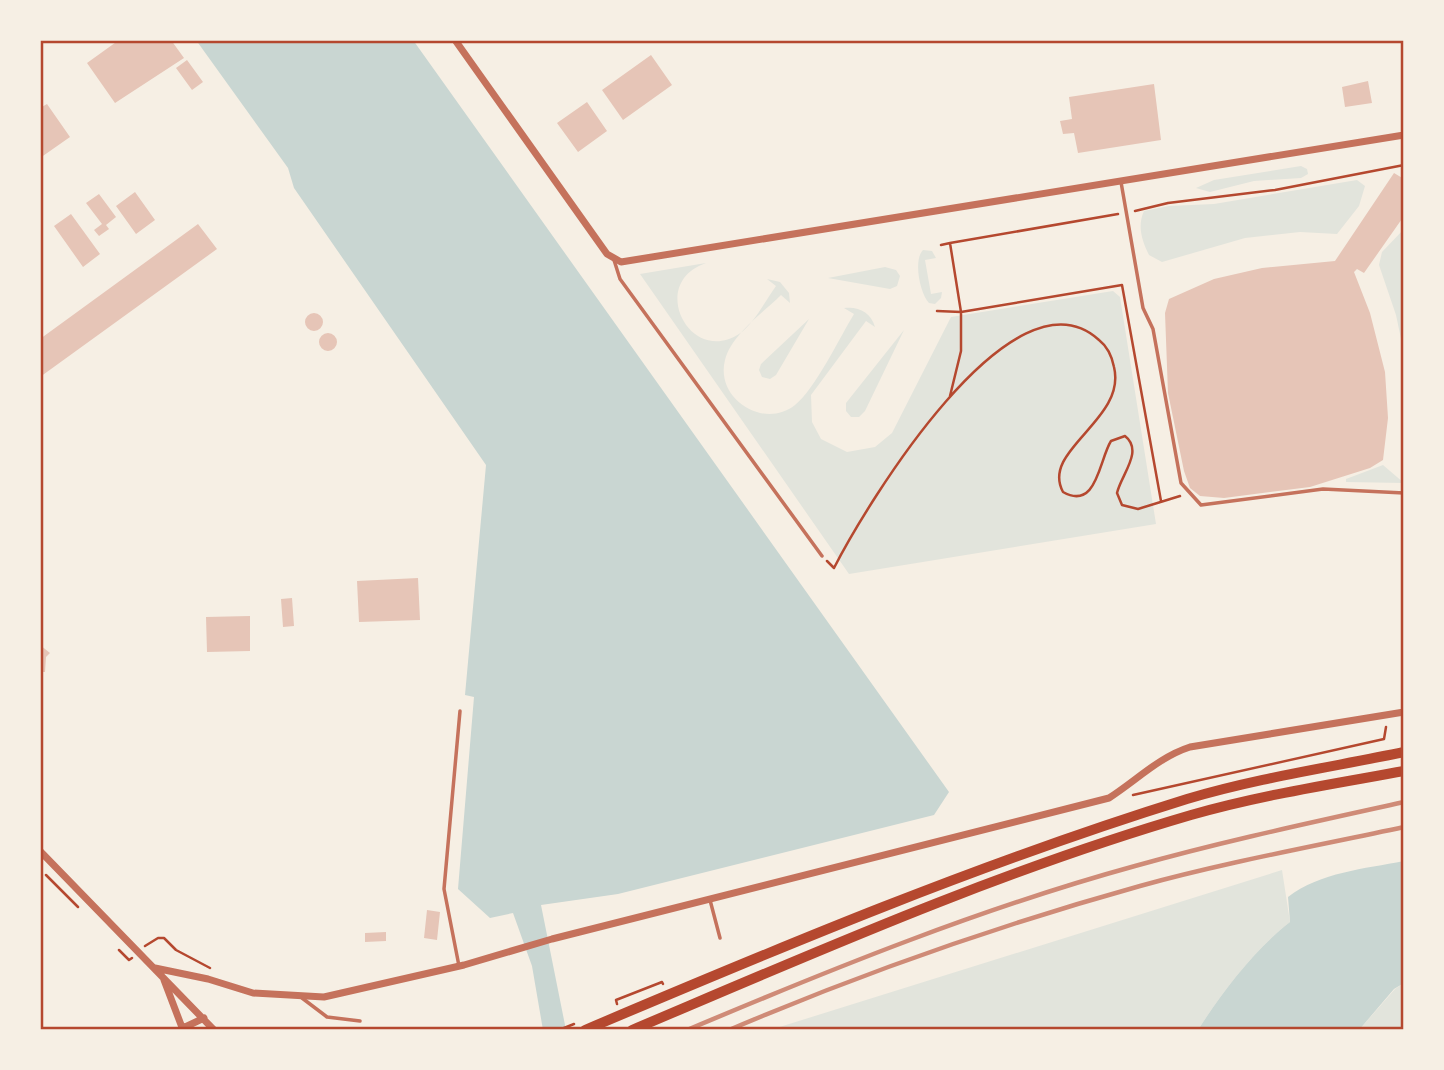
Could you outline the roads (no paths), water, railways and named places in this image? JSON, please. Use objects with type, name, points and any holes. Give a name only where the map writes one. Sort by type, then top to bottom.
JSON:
[{"type":"highway","points":[[584,1030],[972,870],[1042,846],[1188,799],[1404,752]]},
{"type":"highway","points":[[632,1030],[964,891],[1048,862],[1240,803],[1404,771]]},
{"type":"street","points":[[455,40],[607,254],[621,262],[1403,135]]},
{"type":"street","points":[[155,968],[208,979],[253,993],[302,998],[324,997],[459,966],[552,939],[1109,798],[1139,779],[1166,755],[1190,747],[1404,712]]},
{"type":"street","points":[[40,851],[214,1030]]},
{"type":"street","points":[[162,976],[183,1029],[204,1018]]},
{"type":"lane","points":[[1121,180],[1143,308],[1153,330],[1181,484],[1201,505],[1324,489],[1404,493]]},
{"type":"lane","points":[[614,260],[620,279],[821,556]]},
{"type":"lane","points":[[459,966],[444,889],[460,711]]},
{"type":"lane","points":[[710,900],[720,938]]},
{"type":"lane","points":[[302,998],[327,1017],[360,1021]]},
{"type":"railway","points":[[687,1030],[909,940],[1021,901],[1202,848],[1404,802]]},
{"type":"railway","points":[[729,1030],[881,970],[1088,901],[1206,869],[1404,827]]}]
